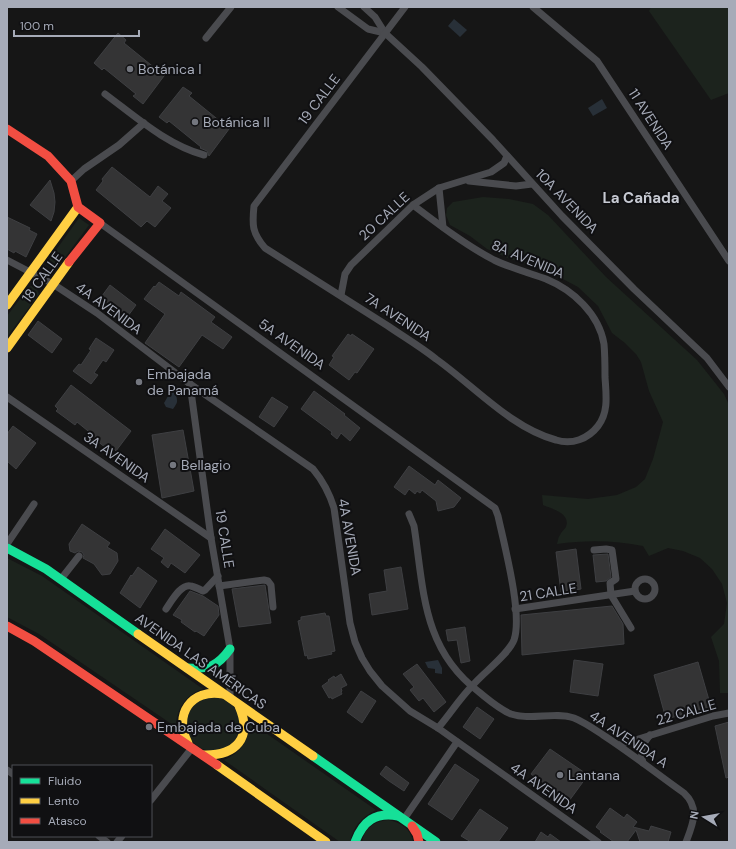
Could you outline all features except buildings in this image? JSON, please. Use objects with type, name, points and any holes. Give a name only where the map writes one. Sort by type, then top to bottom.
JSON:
[{"type":"main road","points":[[7,129],[48,156],[72,181],[78,206]]},
{"type":"main road","name":"5A AVENIDA","points":[[78,206],[100,223]]},
{"type":"main road","name":"18 CALLE","points":[[7,305],[78,206]]},
{"type":"main road","name":"18 CALLE","points":[[7,348],[60,274],[100,223]]},
{"type":"main road","name":"AVENIDA LAS AMÉRICAS","points":[[7,548],[46,569],[61,579],[230,699],[436,842]]},
{"type":"main road","points":[[7,626],[34,641],[203,755],[326,842]]},
{"type":"main road","points":[[187,668],[209,668],[217,665],[223,660],[230,649]]},
{"type":"main road","points":[[191,747],[183,734],[182,728],[187,706],[193,700],[203,695],[215,693],[230,699],[242,712],[245,720],[242,738],[233,749],[221,755],[203,755]]},
{"type":"main road","points":[[355,842],[362,826],[370,819],[379,815],[390,814],[402,818]]},
{"type":"main road","points":[[412,825],[419,842]]},
{"type":"street","points":[[206,38],[231,7]]},
{"type":"street","name":"10A AVENIDA","points":[[338,7],[368,29],[385,33]]},
{"type":"street","name":"10A AVENIDA","points":[[364,7],[374,17],[385,33],[422,67],[532,184],[634,289],[707,358],[729,387]]},
{"type":"street","name":"19 CALLE","points":[[254,206],[405,7]]},
{"type":"street","name":"11 AVENIDA","points":[[533,7],[597,61],[729,261]]},
{"type":"street","points":[[105,94],[177,145],[204,154]]},
{"type":"street","points":[[72,181],[84,169],[119,145],[144,123]]},
{"type":"street","name":"20 CALLE","points":[[341,295],[345,274],[351,265],[413,206],[439,188],[448,184],[467,180],[491,172],[504,162],[506,156]]},
{"type":"street","name":"20 CALLE","points":[[467,180],[516,186],[532,184]]},
{"type":"street","points":[[439,188],[443,227]]},
{"type":"street","name":"7A AVENIDA","points":[[254,206],[252,219],[253,231],[265,248],[341,295],[436,358],[520,425],[550,438]]},
{"type":"street","name":"8A AVENIDA","points":[[413,206],[479,252],[495,260],[548,280],[567,290],[584,304],[596,322],[604,345],[606,404],[604,417],[596,429],[580,439],[562,442],[550,438]]},
{"type":"street","name":"5A AVENIDA","points":[[100,223],[149,260],[495,508],[498,516],[514,597],[515,610]]},
{"type":"street","name":"4A AVENIDA","points":[[7,260],[53,284],[97,313],[190,384],[313,469],[322,479],[330,493],[334,508],[350,622],[355,642],[362,658],[382,686],[410,711],[438,728],[598,842]]},
{"type":"street","name":"19 CALLE","points":[[190,384],[219,586],[230,649],[230,699]]},
{"type":"street","name":"3A AVENIDA","points":[[7,397],[212,538]]},
{"type":"street","points":[[7,544],[34,504]]},
{"type":"street","name":"4A AVENIDA A","points":[[409,514],[414,526],[427,614],[443,653],[463,678],[497,706],[511,713],[529,716],[558,715],[574,718],[583,722],[619,745],[684,793],[691,801],[694,808],[693,821],[686,842]]},
{"type":"street","points":[[594,550],[612,550],[616,577],[615,580],[610,583],[611,595],[631,628]]},
{"type":"street","points":[[61,579],[79,556]]},
{"type":"street","points":[[166,609],[182,588],[190,585],[203,591],[218,576]]},
{"type":"street","points":[[219,586],[264,580],[268,581],[271,586],[273,607]]},
{"type":"street","name":"21 CALLE","points":[[438,728],[471,686],[494,663],[506,654],[510,648],[514,640],[516,623],[515,610],[635,591]]},
{"type":"street","name":"22 CALLE","points":[[619,745],[713,716],[729,714]]},
{"type":"street","name":"22 CALLE","points":[[643,763],[641,756],[642,746],[650,735]]},
{"type":"street","points":[[402,818],[456,742]]},
{"type":"street","points":[[152,799],[191,747]]},
{"type":"shaded area","points":[[651,7],[729,7],[729,93],[711,100],[649,11]]},
{"type":"shaded area","points":[[454,19],[467,30],[460,37],[448,26]]},
{"type":"shaded area","points":[[602,99],[607,108],[593,116],[588,108]]},
{"type":"shaded area","points":[[483,197],[509,199],[533,204],[548,215],[606,277],[697,360],[724,394],[729,405],[729,693],[720,693],[719,661],[711,637],[724,624],[727,603],[722,584],[712,569],[700,558],[683,551],[668,548],[649,556],[643,546],[622,543],[589,541],[557,544],[559,536],[566,527],[566,518],[560,512],[543,505],[542,495],[588,499],[617,495],[636,487],[645,479],[653,459],[663,422],[649,391],[641,362],[636,354],[612,333],[598,306],[578,287],[544,269],[510,259],[487,249],[470,236],[450,225],[446,215],[447,208],[453,202]]},
{"type":"shaded area","points":[[79,218],[89,225],[55,271],[46,264]]},
{"type":"shaded area","points":[[31,286],[36,287],[39,294],[7,337],[7,316]]},
{"type":"shaded area","points":[[173,390],[176,392],[177,400],[173,409],[166,407],[164,403]]},
{"type":"shaded area","points":[[7,558],[42,576],[203,689],[187,698],[183,703],[176,720],[176,727],[39,634],[7,617]]},
{"type":"shaded area","points":[[438,660],[442,668],[442,674],[435,673],[435,669],[428,668],[425,662]]},
{"type":"shaded area","points":[[208,697],[218,697],[228,701],[236,709],[240,719],[240,729],[236,739],[228,747],[218,751],[208,751],[198,747],[190,739],[186,729],[186,719],[190,709],[198,701]]},
{"type":"shaded area","points":[[250,722],[376,810],[362,819],[353,831],[350,842],[340,842],[224,760],[235,754],[243,745],[248,735]]},
{"type":"shaded area","points":[[388,820],[401,824],[410,833],[413,842],[362,842],[365,833],[371,826]]},
{"type":"traffic: fast","points":[[7,548],[46,569],[138,634]]},
{"type":"traffic: fast","points":[[187,668],[212,666],[221,660],[230,649]]},
{"type":"traffic: fast","points":[[313,756],[436,842]]},
{"type":"traffic: fast","points":[[355,842],[366,823],[383,815],[398,816]]},
{"type":"traffic: slow","points":[[7,305],[78,207]]},
{"type":"traffic: slow","points":[[7,348],[69,262]]},
{"type":"traffic: slow","points":[[138,634],[313,756]]},
{"type":"traffic: slow","points":[[188,743],[184,733],[183,723],[184,714],[188,706],[194,699],[202,695],[212,693],[223,694]]},
{"type":"traffic: slow","points":[[203,755],[225,752],[239,743],[244,727],[243,717],[239,706]]},
{"type":"traffic: slow","points":[[217,765],[326,842]]},
{"type":"traffic: jam","points":[[7,129],[48,156],[71,181],[78,207],[100,223],[69,262]]},
{"type":"traffic: jam","points":[[7,626],[34,641],[217,765]]},
{"type":"traffic: jam","points":[[412,826],[417,834],[419,842]]},
{"type":"place","name":"Botánica I","points":[[130,69]]},
{"type":"place","name":"Botánica II","points":[[195,122]]},
{"type":"place","name":"Embajada de Panamá","points":[[139,382]]},
{"type":"place","name":"Bellagio","points":[[173,465]]},
{"type":"place","name":"Embajada de Cuba","points":[[149,727]]},
{"type":"place","name":"Lantana","points":[[560,775]]},
{"type":"district","name":"La Cañada","points":[[641,198]]}]
